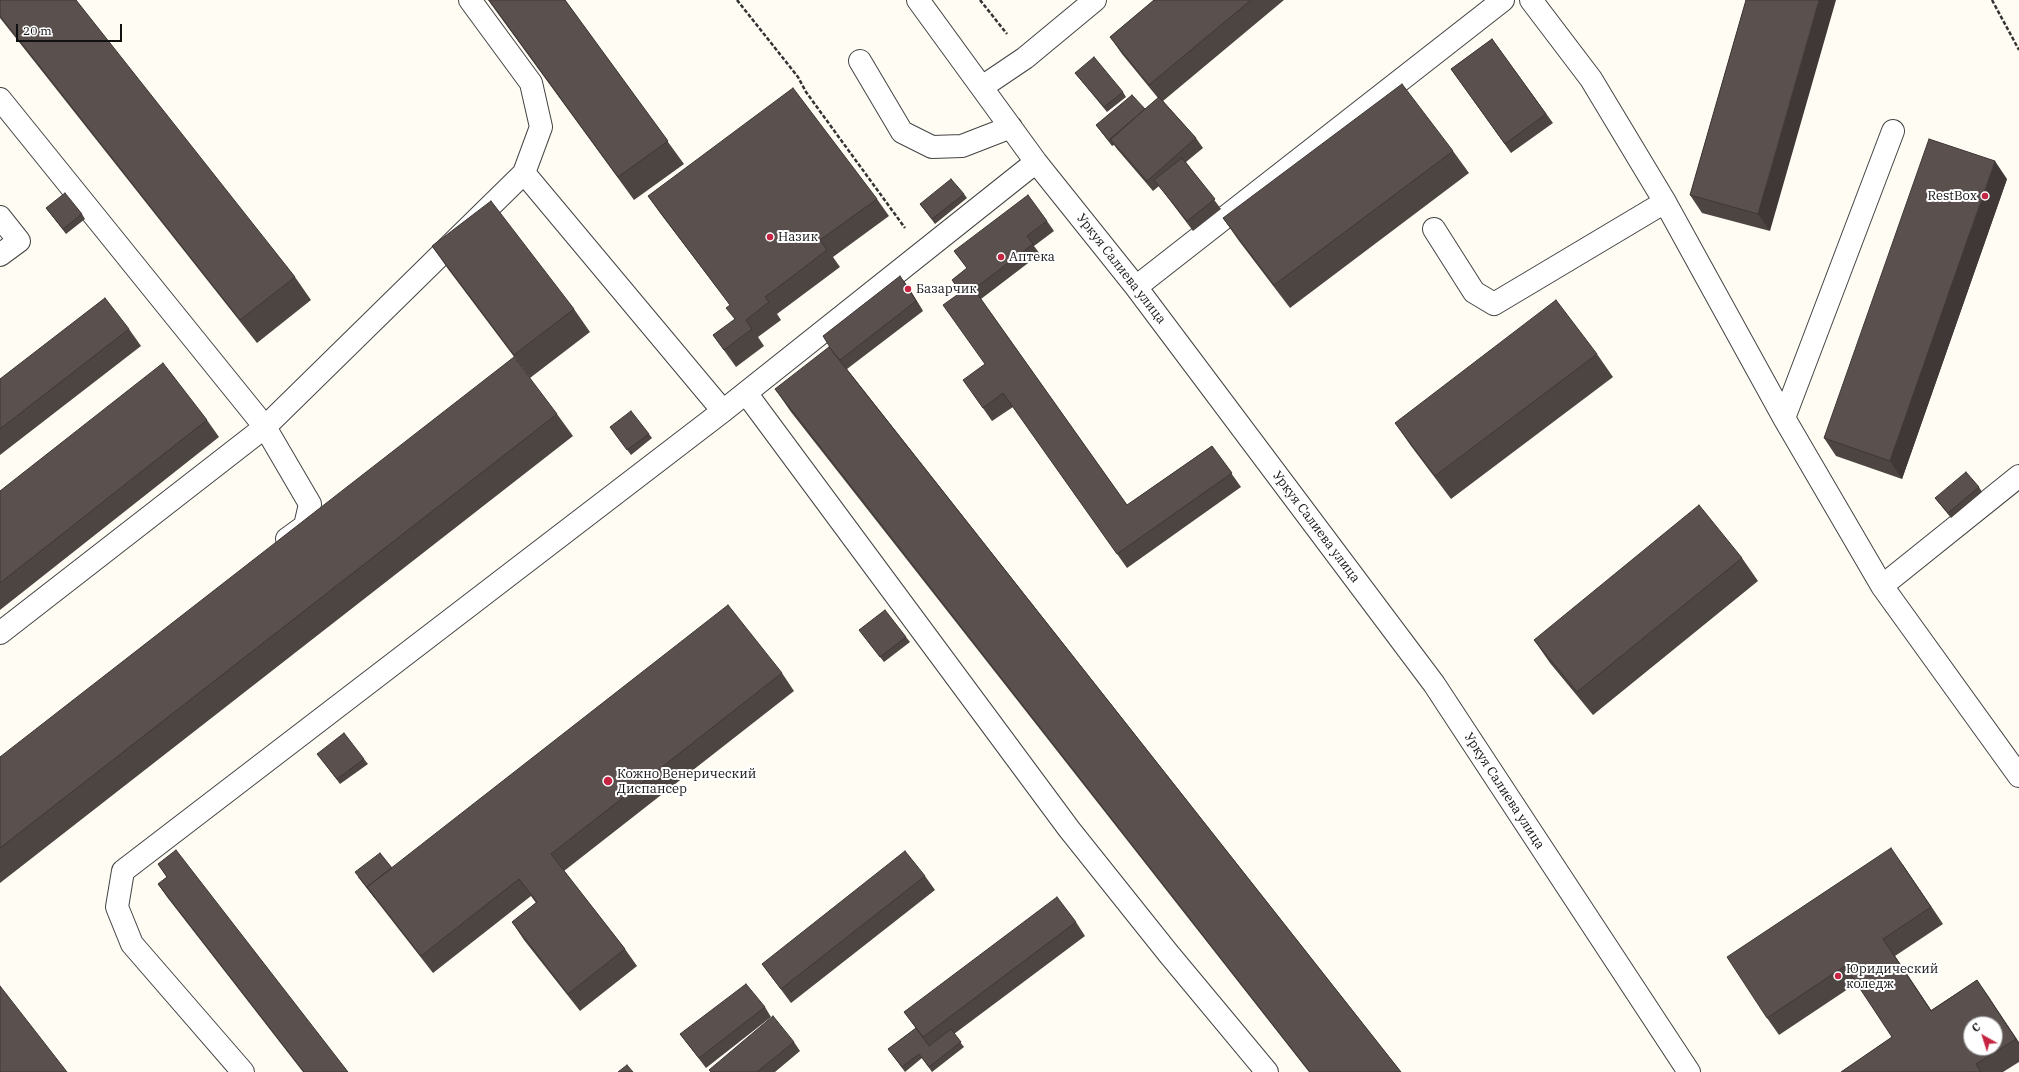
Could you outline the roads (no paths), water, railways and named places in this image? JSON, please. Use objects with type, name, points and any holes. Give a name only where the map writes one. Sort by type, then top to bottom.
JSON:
[{"type":"street","points":[[0,633],[265,427],[524,173],[541,127],[531,82],[470,0]]},
{"type":"street","name":"Уркуя Салиева улица","points":[[918,0],[1012,127],[1036,162],[1136,287],[1434,684],[1689,1072]]},
{"type":"street","points":[[982,87],[1025,58],[1095,0]]},
{"type":"street","points":[[1136,287],[1503,0]]},
{"type":"street","points":[[1531,0],[1591,79],[1665,202],[1784,418],[1882,586],[2019,776]]},
{"type":"street","points":[[860,60],[902,132],[932,147],[962,146],[1012,127]]},
{"type":"street","points":[[0,99],[265,427],[310,504],[305,526],[274,550]]},
{"type":"street","points":[[1784,418],[1893,132]]},
{"type":"street","points":[[244,1072],[132,944],[117,907],[123,871],[723,411],[1036,162]]},
{"type":"street","points":[[524,173],[723,411]]},
{"type":"street","points":[[1434,229],[1474,292],[1494,304],[1665,202]]},
{"type":"street","points":[[0,217],[19,240],[0,255]]},
{"type":"street","points":[[746,392],[1069,829],[1267,1072]]},
{"type":"street","points":[[1882,586],[2019,476]]},
{"type":"place","name":"RestBox","points":[[1985,196]]},
{"type":"place","name":"Назик","points":[[770,237]]},
{"type":"place","name":"Аптека","points":[[1001,257]]},
{"type":"place","name":"Базарчик","points":[[908,289]]},
{"type":"place","name":"Кожно Венерический Диспансер","points":[[608,781]]},
{"type":"place","name":"Юридический коледж","points":[[1838,976]]}]
